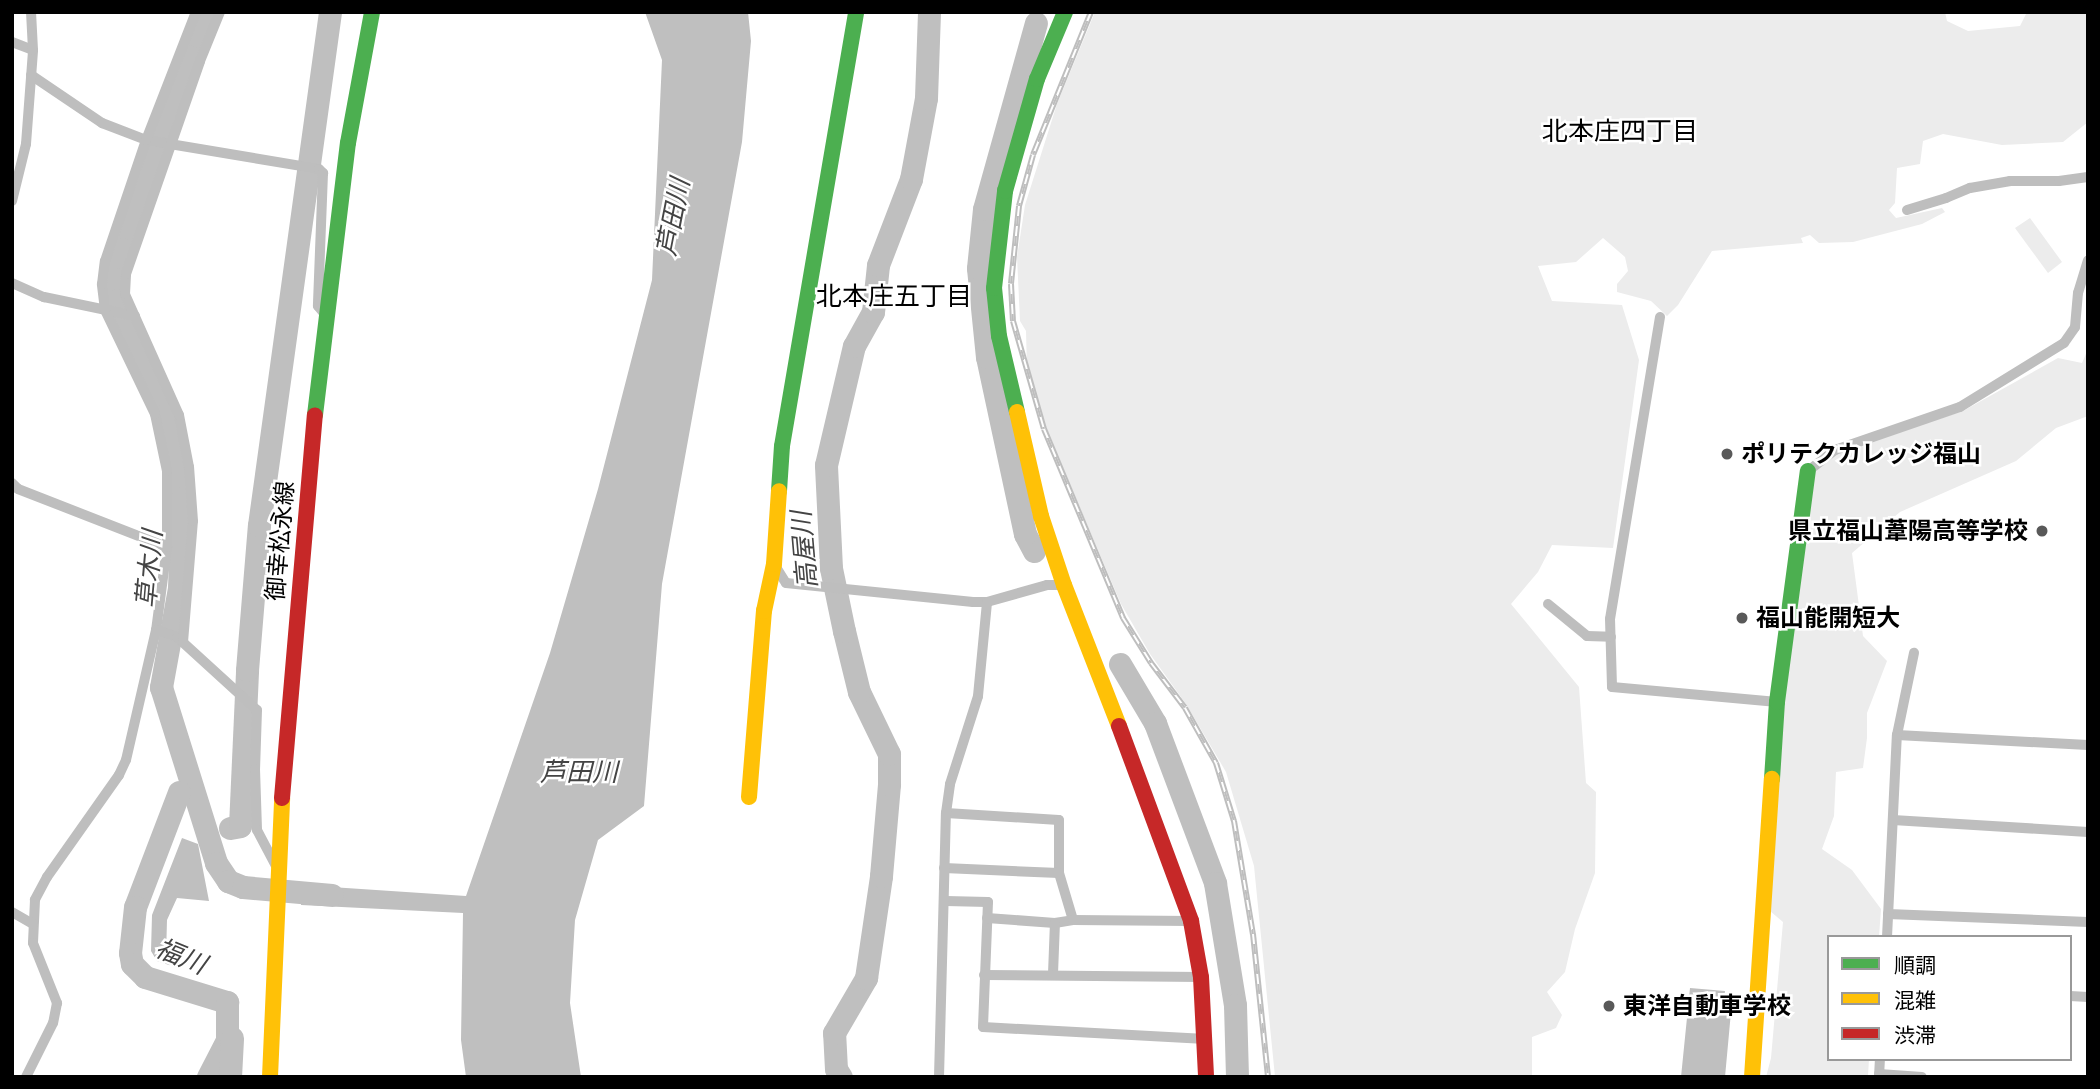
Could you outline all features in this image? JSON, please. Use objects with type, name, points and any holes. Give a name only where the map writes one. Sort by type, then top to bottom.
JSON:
[{"type":"street","points":[[12,201],[26,144],[33,50],[31,12]]},
{"type":"street","points":[[26,1077],[52,1023],[57,1003],[33,943],[35,900],[47,877],[119,775],[159,631],[170,521],[169,470],[155,414],[107,311],[102,284],[105,261],[195,12]]},
{"type":"street","points":[[180,639],[193,521],[179,415],[131,316],[125,294],[128,265],[220,12]]},
{"type":"street","name":"御幸松永線","points":[[270,1077],[277,867],[307,478],[348,143],[372,12]]},
{"type":"street","points":[[749,797],[764,611],[774,564],[782,446],[856,12]]},
{"type":"street","points":[[1065,12],[1037,79],[1019,135],[1005,191],[994,288],[1008,384],[1041,516],[1064,585],[1150,804],[1191,921],[1201,977],[1206,1077]]},
{"type":"street","points":[[12,42],[33,50]]},
{"type":"street","points":[[31,75],[102,124],[149,141],[310,166],[323,173],[318,306],[328,318]]},
{"type":"street","points":[[1907,210],[1946,198],[1970,187],[2010,181],[2059,181],[2088,177]]},
{"type":"street","points":[[1752,1077],[1777,702],[1808,471],[1835,450],[1960,407],[2064,343],[2075,327],[2078,293],[2088,261]]},
{"type":"street","points":[[12,283],[44,297],[131,316]]},
{"type":"street","points":[[1660,317],[1610,619],[1612,687],[1777,702]]},
{"type":"street","points":[[169,470],[187,467]]},
{"type":"street","points":[[12,483],[29,493],[167,547]]},
{"type":"street","points":[[774,564],[786,583],[973,602],[987,602],[1047,585],[1064,585]]},
{"type":"street","points":[[939,1077],[946,901],[943,867],[946,813],[950,784],[978,696],[987,602]]},
{"type":"street","points":[[1548,604],[1587,636],[1611,637]]},
{"type":"street","points":[[159,631],[180,639],[257,710],[257,830],[277,867]]},
{"type":"street","points":[[1887,935],[1897,735],[1914,653]]},
{"type":"street","points":[[1897,735],[2088,745]]},
{"type":"street","points":[[946,813],[1059,820],[1059,873],[1073,920]]},
{"type":"street","points":[[1893,820],[2088,832]]},
{"type":"street","points":[[943,867],[1059,873]]},
{"type":"street","points":[[946,901],[988,902],[984,1027],[1206,1039]]},
{"type":"street","points":[[12,912],[33,924]]},
{"type":"street","points":[[1888,914],[2088,922]]},
{"type":"street","points":[[987,918],[1055,923],[1073,920],[1191,921]]},
{"type":"street","points":[[1053,974],[1055,923]]},
{"type":"street","points":[[984,975],[1201,977]]},
{"type":"street","points":[[1879,1076],[1922,1077]]},
{"type":"shaded area","points":[[1095,12],[1945,12],[1947,21],[1968,31],[2020,26],[2027,12],[2088,12],[2088,122],[2063,142],[2002,145],[1943,134],[1923,141],[1920,164],[1897,168],[1895,203],[1889,210],[1896,218],[1942,208],[1945,212],[1922,224],[1853,242],[1819,243],[1810,235],[1801,238],[1803,243],[1712,251],[1678,305],[1667,316],[1651,301],[1617,292],[1617,284],[1628,271],[1625,257],[1603,238],[1576,262],[1538,266],[1552,301],[1622,305],[1639,360],[1613,548],[1552,545],[1538,572],[1511,604],[1579,687],[1586,783],[1596,792],[1595,873],[1575,929],[1565,972],[1547,992],[1562,1015],[1556,1028],[1532,1037],[1532,1077],[1275,1077],[1254,866],[1226,772],[1186,704],[1150,654],[1121,604],[1045,426],[1027,370],[1026,331],[1020,321],[1017,257],[1025,205],[1057,104]]},
{"type":"shaded area","points":[[2030,218],[2062,262],[2048,273],[2015,228]]},
{"type":"shaded area","points":[[2088,349],[2088,416],[2056,428],[2016,461],[1900,512],[1852,553],[1863,636],[1887,661],[1867,713],[1863,768],[1836,772],[1834,816],[1822,849],[1852,870],[1881,909],[1879,935],[1827,935],[1827,1061],[1869,1061],[1868,1076],[1766,1077],[1771,1058],[1783,922],[1770,911],[1780,704],[1811,474],[1839,452],[1963,411],[2058,358],[2082,363]]},
{"type":"water","name":"芦田川","points":[[645,12],[748,12],[751,41],[742,142],[662,584],[644,806],[598,840],[575,920],[570,1003],[581,1077],[466,1077],[461,1040],[463,913],[301,905],[301,885],[466,896],[550,653],[598,489],[652,280],[662,60]]},
{"type":"water","points":[[182,838],[198,844],[209,901],[177,898],[167,920],[166,957],[175,967],[157,961],[151,951],[152,915]]},
{"type":"water","points":[[1690,988],[1725,991],[1724,1000],[1732,1001],[1725,1077],[1681,1077]]},
{"type":"waterway","name":"草木川","points":[[207,12],[188,56],[122,249],[116,279],[117,300],[166,414],[182,498],[179,588],[161,687],[216,863],[228,881],[243,887],[332,895]]},
{"type":"waterway","points":[[230,828],[240,826],[247,670],[259,525],[330,12]]},
{"type":"waterway","name":"高屋川","points":[[841,1077],[836,1069],[834,1033],[866,978],[881,876],[889,754],[859,692],[844,631],[831,568],[826,465],[854,346],[873,312],[878,265],[911,179],[926,98],[929,12]]},
{"type":"waterway","points":[[1034,551],[1025,534],[987,357],[978,268],[984,209],[1036,23]]},
{"type":"waterway","points":[[1120,664],[1155,723],[1215,883],[1235,1005],[1237,1077]]},
{"type":"waterway","name":"福川","points":[[179,792],[135,907],[130,953],[132,964],[145,977],[227,1002],[227,1040],[208,1077]]},
{"type":"waterway","name":"草木川","points":[[230,1077],[232,1038]]},
{"type":"railway","points":[[1091,12],[1033,155],[1019,206],[1011,284],[1013,321],[1044,429],[1123,618],[1151,663],[1185,708],[1216,763],[1234,821],[1253,934],[1268,1077]]},
{"type":"traffic: fast","points":[[315,415],[348,143],[372,12]]},
{"type":"traffic: fast","points":[[779,491],[782,446],[856,12]]},
{"type":"traffic: fast","points":[[1017,412],[999,336],[994,288],[1005,191],[1037,79],[1065,12]]},
{"type":"traffic: fast","points":[[1772,779],[1777,702],[1808,471]]},
{"type":"traffic: slow","points":[[1017,412],[1041,516],[1064,585],[1119,726]]},
{"type":"traffic: slow","points":[[749,797],[764,611],[774,564],[779,491]]},
{"type":"traffic: slow","points":[[1752,1077],[1772,779]]},
{"type":"traffic: slow","points":[[270,1077],[282,798]]},
{"type":"traffic: jam","points":[[282,798],[315,415]]},
{"type":"traffic: jam","points":[[1119,726],[1191,921],[1201,977],[1206,1077]]},
{"type":"place","name":"ポリテクカレッジ福山","points":[[1727,454]]},
{"type":"place","name":"県立福山葦陽高等学校","points":[[2042,531]]},
{"type":"place","name":"福山能開短大","points":[[1742,618]]},
{"type":"place","name":"東洋自動車学校","points":[[1609,1006]]},
{"type":"district","name":"北本庄四丁目","points":[[1620,131]]},
{"type":"district","name":"北本庄五丁目","points":[[894,296]]}]
